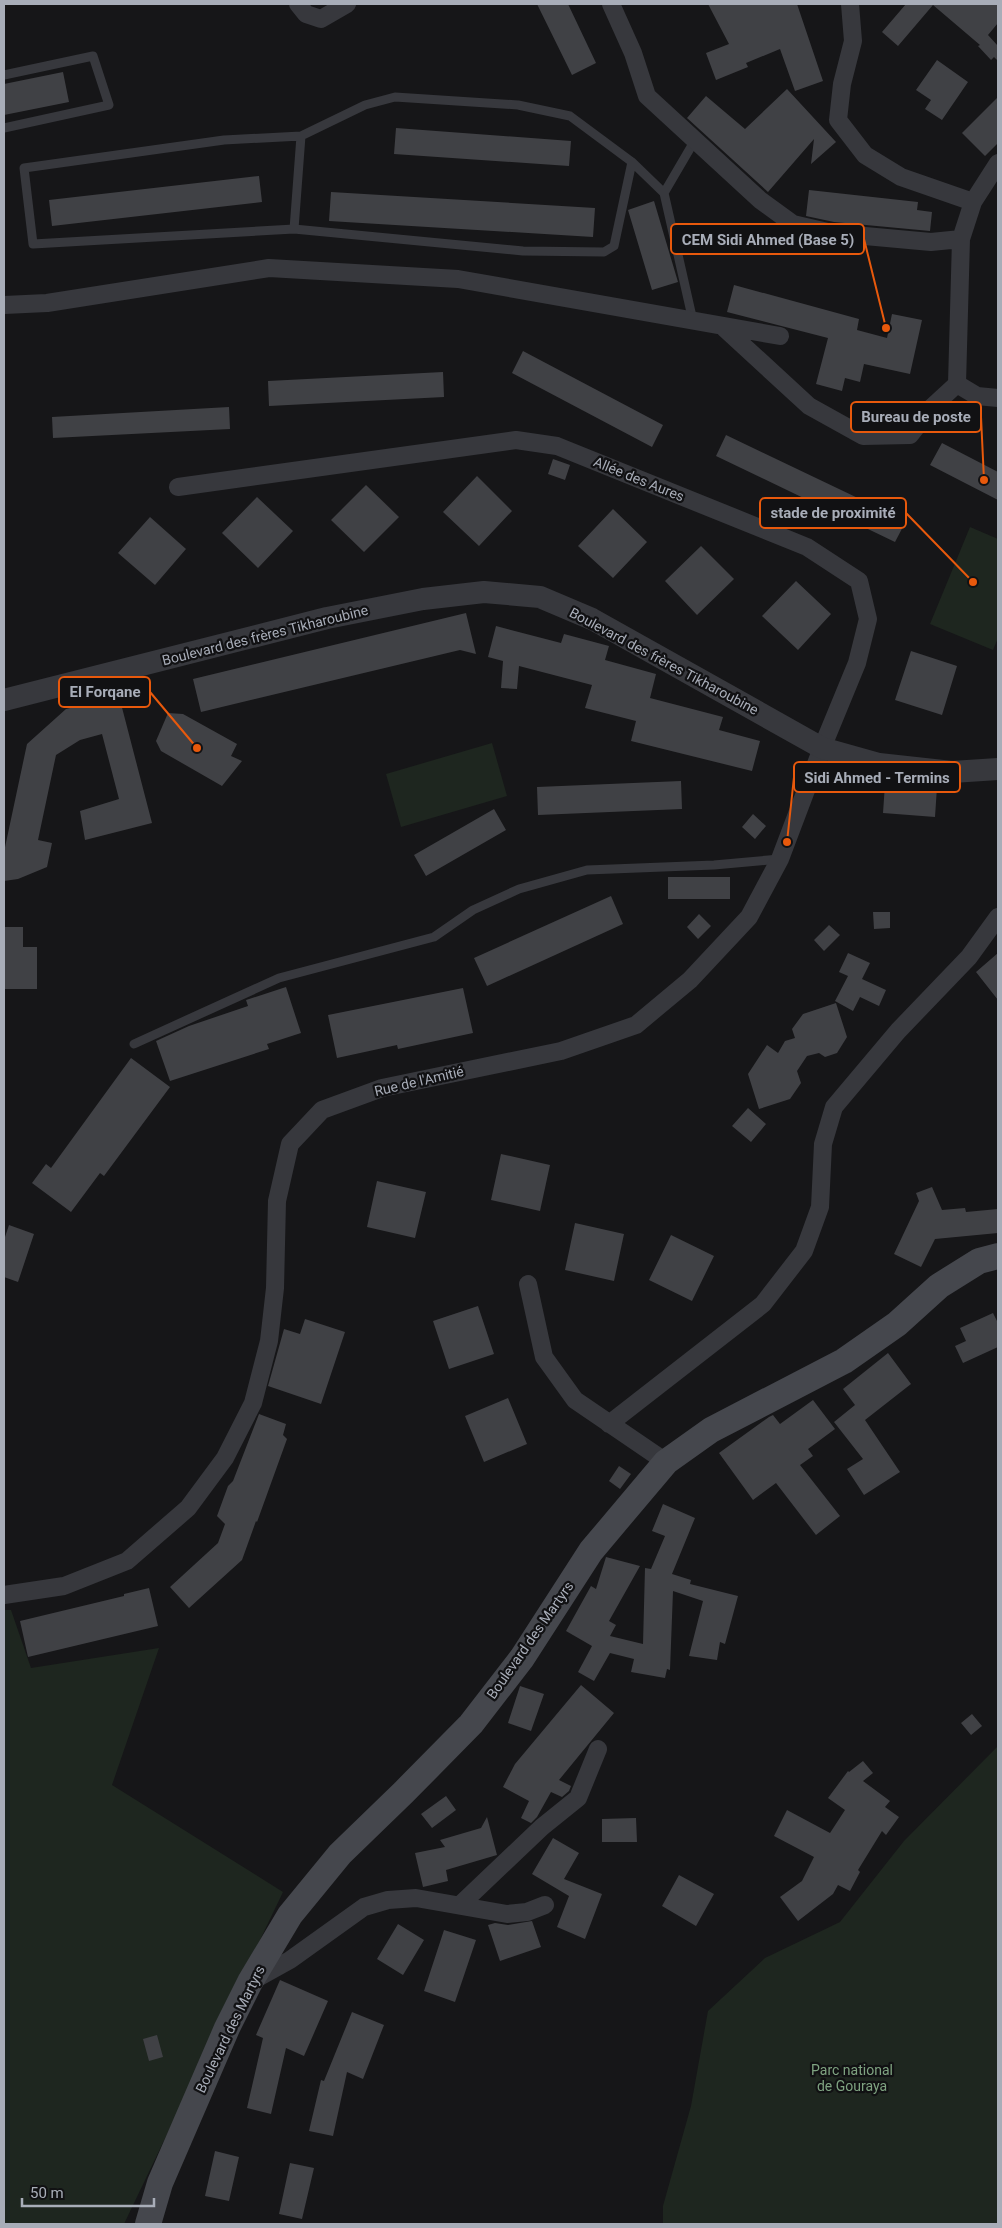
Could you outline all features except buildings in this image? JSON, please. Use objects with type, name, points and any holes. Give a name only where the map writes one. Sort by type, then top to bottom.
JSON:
[{"type":"main road","name":"Boulevard des Martyrs","points":[[148,2224],[160,2183],[227,2028],[250,1982],[290,1915],[340,1854],[471,1724],[522,1658],[591,1551],[666,1462],[711,1430],[844,1361],[897,1324],[939,1286],[979,1261],[998,1256]]},
{"type":"street","points":[[298,4],[306,14],[321,19],[347,4]]},
{"type":"street","points":[[611,4],[633,54],[647,96],[760,200],[794,224],[832,233],[931,242],[961,239]]},
{"type":"street","points":[[850,4],[853,40],[842,84],[838,120],[865,155],[901,177],[973,202]]},
{"type":"street","points":[[722,326],[809,406],[863,436],[910,435],[932,407],[957,384],[961,239],[973,202],[998,163]]},
{"type":"street","points":[[4,305],[47,303],[269,268],[458,279],[780,336]]},
{"type":"street","points":[[957,384],[977,396],[998,398]]},
{"type":"street","name":"Allée des Aures","points":[[178,487],[516,440],[558,446],[808,547],[860,581],[868,619],[857,663],[822,748]]},
{"type":"street","name":"Boulevard des frères Tikharoubine","points":[[4,700],[327,618],[423,599],[484,592],[540,597],[592,619],[822,748],[878,764],[952,772],[998,769]]},
{"type":"street","name":"Rue de l'Amitié","points":[[4,1595],[64,1586],[127,1561],[188,1508],[225,1458],[253,1403],[269,1341],[274,1288],[276,1201],[290,1144],[322,1110],[382,1088],[561,1051],[636,1025],[690,980],[749,917],[780,859],[822,748]]},
{"type":"street","points":[[609,1424],[763,1304],[804,1251],[820,1207],[823,1144],[834,1108],[898,1031],[969,957],[998,917]]},
{"type":"street","points":[[528,1284],[544,1357],[575,1400],[666,1462]]},
{"type":"street","points":[[460,1905],[542,1827],[578,1798],[598,1749]]},
{"type":"street","points":[[250,1982],[290,1960],[364,1907],[388,1900],[416,1898],[507,1914],[526,1912],[545,1905]]},
{"type":"lane","points":[[4,75],[93,56],[109,105],[4,128]]},
{"type":"lane","points":[[632,162],[614,246],[604,252],[523,251],[294,229],[33,244],[24,168],[224,140],[301,136],[365,105],[395,97],[518,105],[570,116],[632,162],[664,193],[693,320]]},
{"type":"lane","points":[[294,229],[301,136]]},
{"type":"lane","points":[[664,193],[695,140]]},
{"type":"lane","points":[[134,1044],[279,978],[434,937],[473,910],[520,889],[587,870],[714,865],[780,859]]},
{"type":"green space","points":[[970,527],[998,539],[998,638],[993,650],[930,624]]},
{"type":"green space","points":[[492,743],[507,796],[401,827],[386,774]]},
{"type":"green space","points":[[4,1610],[11,1610],[31,1668],[159,1648],[112,1785],[283,1892],[124,2224],[4,2224]]},
{"type":"green space","name":"Parc national de Gouraya","points":[[998,1746],[998,2224],[663,2224],[663,2206],[691,2106],[708,2011],[765,1958],[840,1922],[904,1841]]},
{"type":"place","name":"CEM Sidi Ahmed (Base 5)","points":[[886,328]]},
{"type":"place","name":"Bureau de poste","points":[[984,480]]},
{"type":"place","name":"stade de proximité","points":[[973,582]]},
{"type":"place","name":"El Forqane","points":[[197,748]]},
{"type":"place","name":"Sidi Ahmed - Termins","points":[[787,842]]}]
